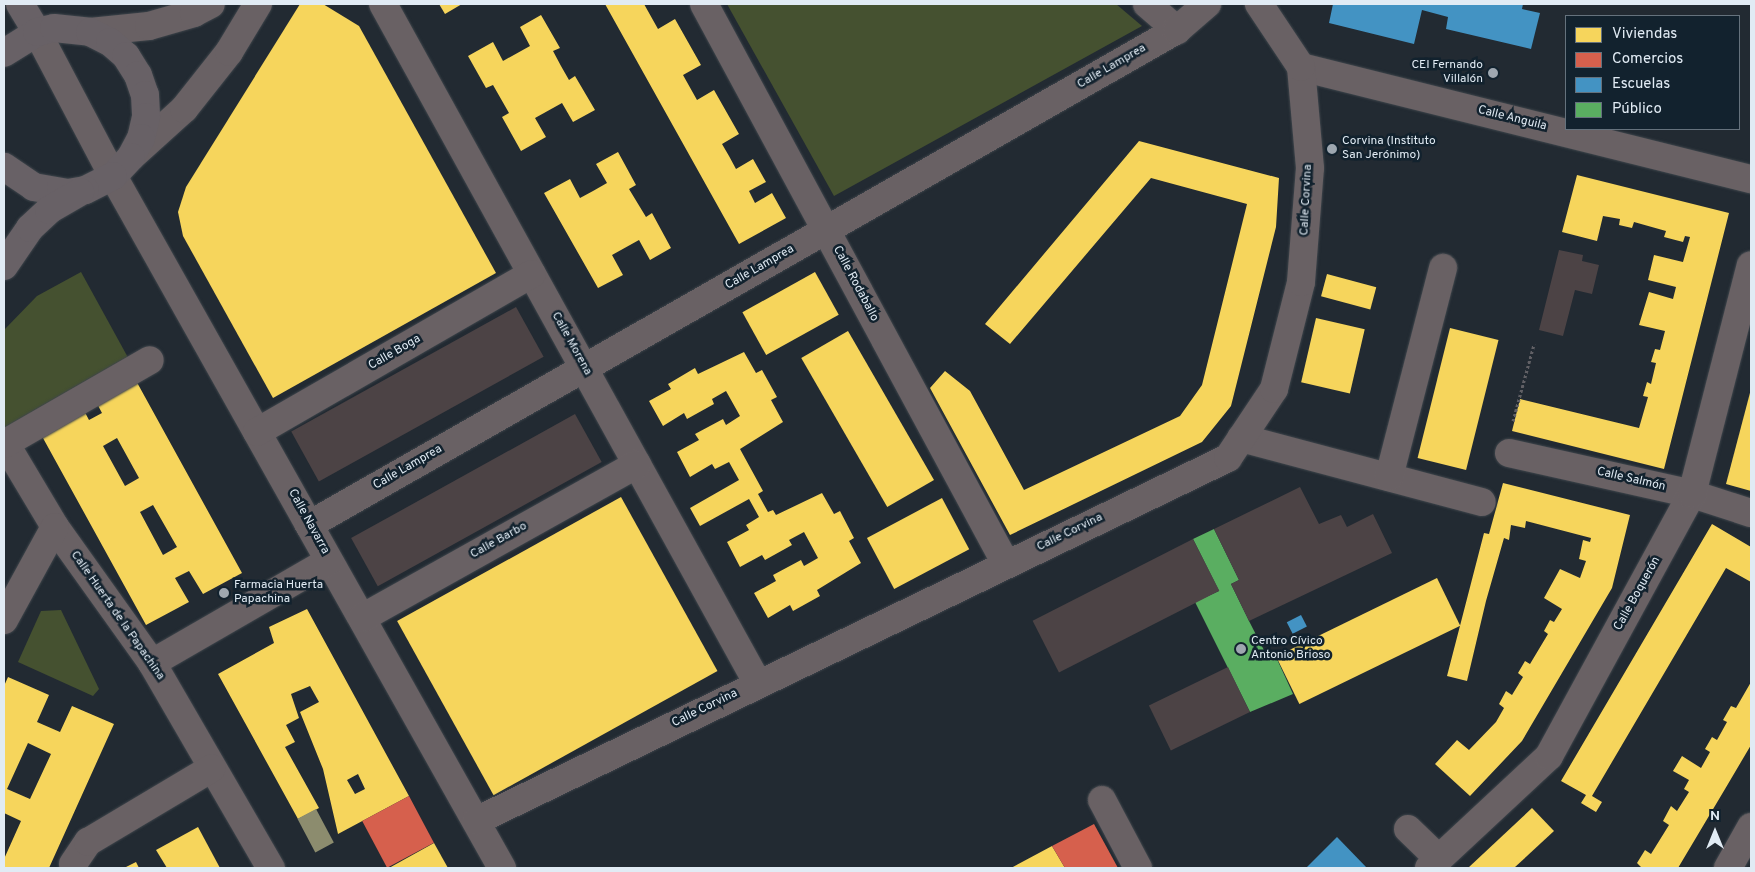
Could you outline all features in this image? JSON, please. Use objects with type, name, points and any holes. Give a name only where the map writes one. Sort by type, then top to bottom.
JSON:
[{"type":"main road","points":[[20,4],[37,32]]},
{"type":"main road","points":[[4,53],[37,32],[72,28],[90,32],[110,42],[126,56],[138,75],[145,95],[146,117],[141,138],[131,157],[113,176],[49,210],[30,228],[4,266]]},
{"type":"main road","points":[[4,167],[34,187],[68,193],[85,190]]},
{"type":"street","points":[[90,32],[149,26],[194,13],[211,4]]},
{"type":"street","points":[[131,157],[184,109],[229,52],[258,4]]},
{"type":"street","name":"Calle Morena","points":[[383,4],[758,684]]},
{"type":"street","name":"Calle Rodaballo","points":[[704,4],[1006,564]]},
{"type":"street","points":[[1146,4],[1177,30]]},
{"type":"street","name":"Calle Lamprea","points":[[309,525],[1177,30],[1207,4]]},
{"type":"street","name":"Calle Corvina","points":[[476,821],[1228,458],[1274,389],[1301,282],[1310,168],[1301,67],[1259,4]]},
{"type":"street","name":"Calle Navarra","points":[[37,32],[113,176],[502,868]]},
{"type":"street","name":"Calle Anguila","points":[[1301,67],[1751,179]]},
{"type":"street","name":"Calle Boquerón","points":[[1434,864],[1549,756],[1692,494],[1751,265]]},
{"type":"street","points":[[1389,476],[1443,268]]},
{"type":"street","name":"Calle Boga","points":[[257,432],[532,274]]},
{"type":"street","points":[[4,444],[150,360]]},
{"type":"street","points":[[1241,438],[1482,502]]},
{"type":"street","name":"Calle Huerta de la Papachina","points":[[4,444],[55,527],[152,664],[271,868]]},
{"type":"street","name":"Calle Salmón","points":[[1509,453],[1692,494],[1751,513]]},
{"type":"street","name":"Calle Barbo","points":[[362,618],[637,464]]},
{"type":"street","points":[[4,620],[55,527]]},
{"type":"street","points":[[152,664],[329,560]]},
{"type":"street","points":[[81,853],[212,768]]},
{"type":"street","points":[[1102,800],[1138,868]]},
{"type":"street","points":[[1728,868],[1751,827]]},
{"type":"street","points":[[1408,829],[1434,864]]},
{"type":"path","points":[[1509,453],[1508,438],[1534,344]]},
{"type":"green space","points":[[727,4],[1116,4],[1142,26],[834,196]]},
{"type":"green space","points":[[81,272],[131,363],[4,432],[4,330],[37,296]]},
{"type":"green space","points":[[61,610],[99,689],[93,696],[18,662],[41,611]]},
{"type":"building: Viviendas","points":[[300,4],[323,4],[359,26],[496,273],[273,398],[183,236],[178,212],[186,187]]},
{"type":"building: Viviendas","points":[[439,4],[462,4],[445,14]]},
{"type":"building: Viviendas","points":[[605,4],[644,4],[658,29],[675,19],[701,65],[683,75],[697,100],[714,90],[739,134],[722,144],[736,169],[753,159],[766,182],[749,191],[755,203],[772,193],[786,218],[739,244]]},
{"type":"building: Viviendas","points":[[541,15],[560,48],[553,51],[561,66],[569,80],[575,76],[595,110],[573,122],[562,103],[535,118],[546,137],[521,151],[502,117],[509,113],[493,85],[486,88],[468,56],[493,42],[503,61],[530,46],[520,27]]},
{"type":"building: Viviendas","points":[[1139,141],[1279,178],[1276,227],[1231,406],[1202,442],[1010,535],[930,388],[945,371],[970,391],[1024,490],[1180,416],[1202,385],[1247,204],[1151,178],[1010,344],[985,324]]},
{"type":"building: Viviendas","points":[[618,152],[636,185],[629,189],[646,217],[652,213],[671,248],[650,260],[639,240],[612,255],[623,275],[598,288],[544,193],[570,179],[580,198],[593,191],[607,183],[596,164]]},
{"type":"building: Viviendas","points":[[1577,175],[1729,213],[1664,469],[1512,431],[1520,399],[1639,428],[1648,397],[1643,396],[1647,382],[1651,384],[1656,363],[1651,362],[1655,349],[1660,350],[1665,331],[1639,325],[1649,292],[1673,299],[1676,287],[1648,280],[1654,255],[1683,262],[1690,237],[1685,236],[1683,242],[1664,237],[1666,231],[1634,222],[1632,228],[1619,225],[1620,219],[1603,216],[1597,241],[1562,232]]},
{"type":"building: Viviendas","points":[[815,272],[839,315],[766,355],[742,312]]},
{"type":"building: Viviendas","points":[[1327,274],[1376,287],[1370,309],[1321,296]]},
{"type":"building: Viviendas","points":[[1316,318],[1365,329],[1350,394],[1301,382]]},
{"type":"building: Viviendas","points":[[1450,328],[1499,340],[1466,470],[1418,458]]},
{"type":"building: Viviendas","points":[[848,331],[934,480],[887,507],[801,358]]},
{"type":"building: Viviendas","points":[[744,352],[756,373],[762,370],[777,397],[771,400],[783,422],[740,449],[763,491],[758,494],[768,512],[773,510],[776,515],[822,493],[834,514],[840,511],[854,538],[849,541],[861,563],[817,590],[820,596],[793,611],[790,605],[768,618],[754,593],[776,581],[773,575],[801,560],[804,566],[818,558],[804,532],[789,540],[792,545],[765,560],[762,555],[740,567],[727,542],[749,530],[746,525],[759,517],[749,499],[700,526],[690,508],[739,480],[729,462],[715,469],[712,464],[690,477],[677,452],[699,440],[695,434],[723,419],[726,425],[740,416],[726,391],[712,399],[714,404],[687,419],[684,413],[663,426],[649,401],[671,389],[668,384],[695,368],[698,374]]},
{"type":"building: Viviendas","points":[[134,377],[242,573],[203,594],[189,571],[175,578],[189,602],[146,625],[38,429],[81,405],[89,420],[102,413],[94,398]],"holes":[[[117,438],[139,478],[125,486],[103,446]],[[153,505],[177,547],[163,555],[140,512]]]},
{"type":"building: Viviendas","points":[[1751,389],[1751,491],[1726,484]]},
{"type":"building: Viviendas","points":[[1503,483],[1630,515],[1612,588],[1522,741],[1470,796],[1435,764],[1457,740],[1469,750],[1496,722],[1504,708],[1499,704],[1506,691],[1512,695],[1523,677],[1518,673],[1525,661],[1530,664],[1548,634],[1544,631],[1550,620],[1554,622],[1562,609],[1544,598],[1560,569],[1580,578],[1586,561],[1579,559],[1583,540],[1590,542],[1591,538],[1526,521],[1525,528],[1511,525],[1509,540],[1504,538],[1486,601],[1467,681],[1447,676],[1484,533],[1489,534]]},
{"type":"building: Viviendas","points":[[621,497],[717,671],[494,795],[397,621]]},
{"type":"building: Viviendas","points":[[942,498],[969,549],[894,589],[867,538]]},
{"type":"building: Viviendas","points":[[1712,524],[1751,547],[1751,582],[1726,568],[1592,796],[1602,802],[1596,812],[1581,803],[1586,795],[1561,781]]},
{"type":"building: Viviendas","points":[[1437,578],[1460,626],[1299,704],[1276,656]]},
{"type":"building: Viviendas","points":[[307,609],[409,796],[338,834],[323,769],[300,712],[319,702],[310,686],[291,694],[299,718],[286,725],[295,742],[285,747],[319,808],[298,819],[218,674],[274,643],[269,627]],"holes":[[[358,774],[365,789],[355,794],[347,780]]]},
{"type":"building: Viviendas","points":[[8,677],[49,695],[37,722],[60,732],[72,706],[114,724],[49,868],[4,868],[4,859],[21,821],[4,813],[4,686]],"holes":[[[28,743],[51,754],[30,799],[7,789]]]},
{"type":"building: Viviendas","points":[[1751,682],[1751,745],[1678,868],[1642,868],[1637,863],[1645,850],[1651,854],[1669,825],[1663,821],[1671,806],[1677,811],[1689,792],[1684,789],[1689,780],[1673,771],[1682,756],[1701,768],[1710,752],[1705,749],[1712,737],[1717,740],[1727,722],[1723,720],[1731,706],[1736,708]]},
{"type":"building: Viviendas","points":[[1532,808],[1554,831],[1514,868],[1468,868]]},
{"type":"building: Viviendas","points":[[198,827],[220,868],[167,868],[156,850]]},
{"type":"building: Viviendas","points":[[434,843],[448,868],[389,868]]},
{"type":"building: Viviendas","points":[[1052,846],[1065,868],[1011,868]]},
{"type":"building: Viviendas","points":[[136,862],[139,868],[124,868]]},
{"type":"building: Comercios","points":[[409,796],[434,843],[387,868],[362,821]]},
{"type":"building: Comercios","points":[[1094,824],[1118,868],[1065,868],[1052,846]]},
{"type":"building: Escuelas","points":[[1333,4],[1523,4],[1522,9],[1540,13],[1531,49],[1446,29],[1448,17],[1422,10],[1414,44],[1329,23]]},
{"type":"building: Escuelas","points":[[1301,615],[1307,627],[1293,634],[1287,622]]},
{"type":"building: Escuelas","points":[[1337,837],[1367,868],[1306,868]]},
{"type":"building: Público","points":[[1214,529],[1239,580],[1231,584],[1269,660],[1276,657],[1293,694],[1250,712],[1195,602],[1219,591],[1193,539]]},
{"type":"building: Industria","points":[[316,809],[334,843],[315,852],[297,819]]},
{"type":"building: Otros","points":[[1559,250],[1583,255],[1582,261],[1599,265],[1592,294],[1575,290],[1563,336],[1539,330]]},
{"type":"building: Otros","points":[[516,307],[544,357],[319,481],[291,432]]},
{"type":"building: Otros","points":[[575,414],[602,462],[378,586],[351,538]]},
{"type":"building: Otros","points":[[1300,487],[1319,524],[1341,515],[1347,527],[1373,514],[1392,553],[1249,621],[1231,584],[1239,580],[1214,529]]},
{"type":"building: Otros","points":[[1193,539],[1219,591],[1059,672],[1033,621]]},
{"type":"building: Otros","points":[[1228,667],[1250,712],[1171,751],[1149,706]]},
{"type":"place","name":"CEI Fernando Villalón","points":[[1493,73]]},
{"type":"place","name":"Corvina (Instituto San Jerónimo)","points":[[1332,149]]},
{"type":"place","name":"Farmacia Huerta Papachina","points":[[224,593]]},
{"type":"place","name":"Centro Cívico Antonio Brioso","points":[[1241,649]]}]
